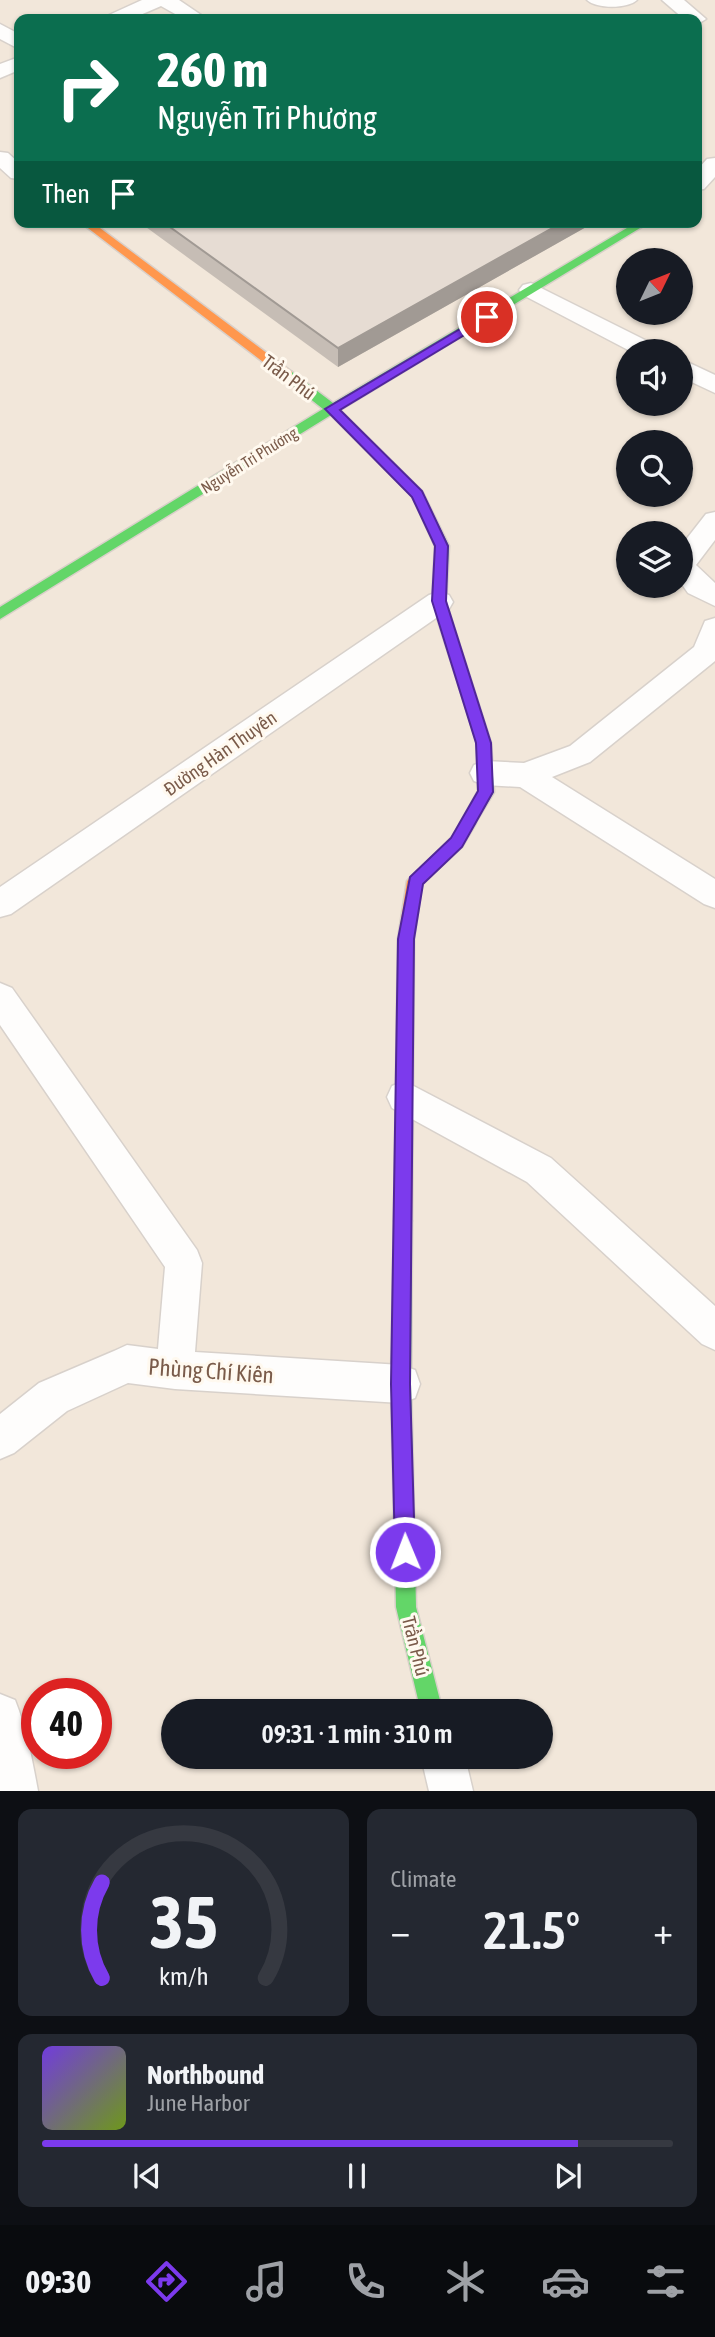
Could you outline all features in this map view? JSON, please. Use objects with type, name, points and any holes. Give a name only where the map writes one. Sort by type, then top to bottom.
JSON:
[{"type":"street","points":[[127,14],[158,0]]},
{"type":"street","points":[[165,0],[189,14]]},
{"type":"street","points":[[597,0],[627,0]]},
{"type":"street","points":[[672,0],[690,14]]},
{"type":"street","points":[[0,158],[14,169]]},
{"type":"street","points":[[702,190],[715,164]]},
{"type":"street","name":"Trần Phú","points":[[93,228],[332,409],[417,494],[442,546],[439,601],[484,743],[486,792],[457,842],[415,881],[406,939],[401,1384],[406,1608],[429,1699]]},
{"type":"street","name":"Nguyễn Tri Phương","points":[[0,614],[332,409],[635,228]]},
{"type":"street","points":[[531,290],[626,339]]},
{"type":"street","points":[[693,373],[715,385]]},
{"type":"street","points":[[715,521],[681,565],[698,586],[715,596]]},
{"type":"street","name":"Đường Hàn Thuyên","points":[[0,904],[439,601]]},
{"type":"street","points":[[485,773],[525,775],[580,754],[706,653],[715,628]]},
{"type":"street","points":[[525,775],[715,895]]},
{"type":"street","points":[[0,998],[184,1263],[175,1370]]},
{"type":"street","points":[[404,1097],[540,1170],[715,1331]]},
{"type":"street","name":"Phùng Chí Kiên","points":[[0,1439],[53,1397],[127,1364],[175,1370],[401,1384]]},
{"type":"street","points":[[0,1715],[7,1737],[16,1791]]},
{"type":"street","points":[[446,1769],[451,1791]]},
{"type":"shaded area","points":[[0,0],[715,0],[715,1791],[0,1791]]},
{"type":"building","points":[[171,228],[552,228],[338,348]]},
{"type":"traffic: fast","points":[[0,614],[332,409],[635,228]]},
{"type":"traffic: fast","points":[[288,375],[332,409],[417,494],[442,546],[439,602],[484,743],[486,792],[468,823]]},
{"type":"traffic: fast","points":[[403,1221],[401,1384],[406,1607],[429,1699]]},
{"type":"traffic: slow","points":[[93,228],[288,375]]},
{"type":"traffic: slow","points":[[403,1221],[406,939],[415,881],[457,842],[468,823]]},
{"type":"route","points":[[405,1552],[401,1384],[406,939],[415,881],[457,842],[486,792],[484,743],[439,601],[442,546],[417,494],[332,409],[487,317]]}]
